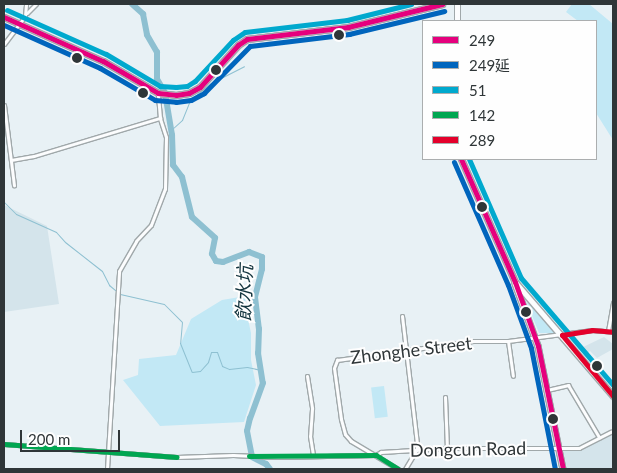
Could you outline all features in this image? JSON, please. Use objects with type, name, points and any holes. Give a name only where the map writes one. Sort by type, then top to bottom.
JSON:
[{"type":"main road","points":[[4,17],[103,61],[158,93],[172,95],[184,94],[197,89],[238,45],[248,39],[348,27],[442,4]]},
{"type":"main road","points":[[457,4],[457,20]]},
{"type":"main road","points":[[461,160],[515,282],[613,396]]},
{"type":"street","points":[[26,4],[26,14]]},
{"type":"street","points":[[4,44],[26,14],[36,4]]},
{"type":"street","points":[[107,469],[119,271],[136,241],[151,225],[163,199],[166,180],[166,137],[160,118],[158,93]]},
{"type":"street","points":[[4,106],[14,185]]},
{"type":"street","points":[[11,160],[34,156],[160,118]]},
{"type":"street","points":[[515,282],[535,338],[563,469]]},
{"type":"street","points":[[608,331],[613,302]]},
{"type":"street","points":[[402,316],[417,450],[405,469]]},
{"type":"street","name":"Zhonghe Street","points":[[398,469],[351,441],[345,434],[341,419],[335,363],[340,359],[473,341],[508,341],[589,331],[613,332]]},
{"type":"street","points":[[508,341],[513,376]]},
{"type":"street","points":[[307,376],[312,408],[310,436],[313,455]]},
{"type":"street","points":[[547,390],[568,385],[599,437]]},
{"type":"street","points":[[446,397],[447,448]]},
{"type":"street","name":"Dongcun Road","points":[[4,444],[177,457],[376,455],[381,452],[447,448],[579,448],[611,432]]},
{"type":"shaded area","points":[[572,4],[589,4],[613,24],[613,140],[597,115],[597,20],[577,20],[566,12]]},
{"type":"shaded area","points":[[4,205],[47,226],[59,304],[4,312]]},
{"type":"shaded area","points":[[246,296],[245,305],[251,333],[251,360],[256,385],[244,422],[160,426],[123,380],[138,375],[139,359],[176,355],[191,319],[222,300]]},
{"type":"shaded area","points":[[526,301],[554,331],[554,333],[539,333]]},
{"type":"shaded area","points":[[604,337],[613,344],[613,349],[597,358],[590,351],[586,355],[581,348]]},
{"type":"shaded area","points":[[384,386],[388,417],[375,418],[371,388]]},
{"type":"shaded area","points":[[613,431],[613,469],[567,469],[563,449],[579,448]]},
{"type":"waterway","name":"飲水坑","points":[[132,4],[143,14],[147,35],[157,52],[157,79],[165,93],[172,135],[173,165],[182,177],[192,217],[215,238],[212,254],[216,261],[223,262],[249,252],[262,257],[262,269],[255,297],[259,329],[258,353],[263,383],[247,431],[252,457],[266,464],[270,469]]},
{"type":"waterway","points":[[171,130],[182,120],[190,100],[211,83],[244,66]]},
{"type":"waterway","points":[[4,202],[16,214],[56,232],[65,242],[102,271],[109,285],[115,290]]},
{"type":"waterway","points":[[120,294],[164,304],[182,322],[180,343],[192,372],[200,371],[208,362],[211,352],[217,352],[222,366],[229,369],[247,367],[261,370]]},
{"type":"transit line","name":"51","points":[[7,10],[106,54],[160,86],[176,87],[187,86],[195,81],[233,40],[245,32],[347,20],[411,4]]},
{"type":"transit line","name":"249","points":[[4,17],[103,61],[158,93],[176,95],[189,93],[200,87],[238,45],[247,39],[348,27],[442,4]]},
{"type":"transit line","name":"249延","points":[[4,25],[100,68],[155,100],[176,102],[191,100],[204,93],[250,46],[349,34],[444,11]]},
{"type":"transit line","name":"249","points":[[461,160],[515,282],[538,346],[563,469]]},
{"type":"transit line","name":"51","points":[[469,160],[521,278],[613,385]]},
{"type":"transit line","name":"249延","points":[[454,162],[508,285],[531,348],[555,469]]},
{"type":"transit line","name":"289","points":[[562,335],[592,330],[613,332]]},
{"type":"transit line","name":"289","points":[[562,335],[613,396]]},
{"type":"transit line","name":"142","points":[[4,444],[177,457]]},
{"type":"transit line","name":"142","points":[[249,456],[376,455],[398,469]]}]
